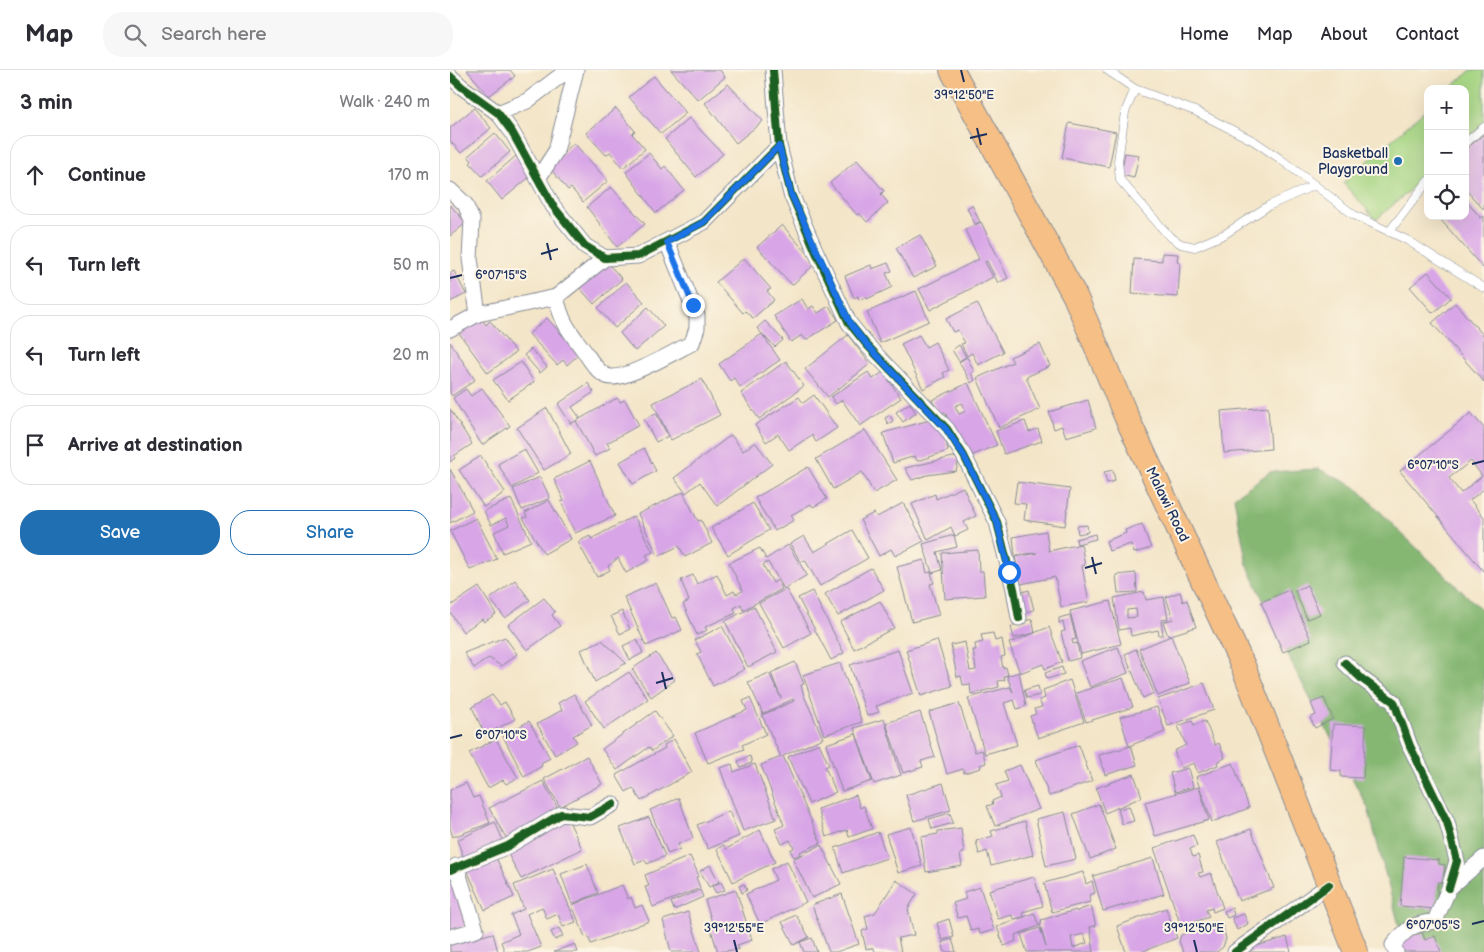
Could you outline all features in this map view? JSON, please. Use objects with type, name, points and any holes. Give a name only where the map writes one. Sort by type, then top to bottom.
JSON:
[{"type":"main road","name":"Malawi Road","points":[[952,70],[1076,296],[1126,416],[1243,666],[1356,952]]},
{"type":"street","points":[[498,113],[528,101],[568,70]]},
{"type":"street","points":[[538,177],[556,151],[576,70]]},
{"type":"street","points":[[773,70],[779,146],[791,194],[850,323],[866,344],[946,429],[968,465],[997,522],[1014,589],[1019,618]]},
{"type":"street","points":[[450,76],[498,113],[512,132],[553,206],[585,246],[605,258],[638,256],[704,222],[779,146]]},
{"type":"street","points":[[450,190],[465,204],[472,220],[470,259],[478,314]]},
{"type":"street","points":[[556,297],[561,319],[600,372],[610,377],[622,375],[679,350],[692,343],[697,328],[697,316],[667,242]]},
{"type":"street","points":[[450,329],[478,314],[556,297],[605,258]]},
{"type":"street","points":[[1345,663],[1362,679],[1394,702],[1410,746],[1447,822],[1457,861],[1449,888],[1435,921],[1422,923],[1406,929],[1393,945],[1396,952]]},
{"type":"street","points":[[450,937],[476,930],[453,868],[508,846],[561,814],[590,817],[613,804]]},
{"type":"street","points":[[1449,888],[1484,858]]},
{"type":"street","points":[[1235,952],[1329,885]]},
{"type":"lane","points":[[1106,70],[1135,88],[1195,111],[1254,141],[1354,215],[1424,250],[1484,288]]},
{"type":"lane","points":[[1135,88],[1126,112],[1118,161],[1120,180],[1169,236],[1181,244],[1195,247],[1225,234],[1268,206],[1314,185]]},
{"type":"lane","points":[[1469,140],[1484,127]]},
{"type":"lane","points":[[1389,232],[1424,186]]},
{"type":"green space","points":[[1471,70],[1484,70],[1484,124],[1469,137],[1469,85],[1454,85]]},
{"type":"green space","name":"Basketball Playground","points":[[1424,112],[1424,178],[1376,220],[1343,183]]},
{"type":"green space","points":[[1319,469],[1357,488],[1484,612],[1484,952],[1406,952],[1368,808],[1292,664],[1247,564],[1234,497],[1270,472]]},
{"type":"building","points":[[467,70],[510,70],[515,76],[489,96]]},
{"type":"building","points":[[671,70],[720,70],[725,77],[698,100]]},
{"type":"building","points":[[654,76],[686,113],[661,134],[629,97]]},
{"type":"building","points":[[728,84],[763,121],[736,143],[705,103]]},
{"type":"building","points":[[474,108],[491,128],[461,153],[450,141],[450,128]]},
{"type":"building","points":[[616,108],[635,131],[632,134],[645,149],[623,168],[610,152],[606,155],[586,133]]},
{"type":"building","points":[[689,118],[723,154],[696,177],[665,139]]},
{"type":"building","points":[[1069,123],[1116,132],[1109,167],[1062,158]]},
{"type":"building","points":[[495,133],[510,152],[482,176],[470,163],[472,161],[468,156]]},
{"type":"building","points":[[1484,134],[1484,210],[1469,193],[1469,147]]},
{"type":"building","points":[[574,143],[608,181],[583,202],[571,188],[568,190],[548,166]]},
{"type":"building","points":[[649,153],[662,169],[665,166],[684,190],[656,213],[626,172]]},
{"type":"building","points":[[1125,153],[1139,155],[1134,178],[1121,175]]},
{"type":"building","points":[[516,156],[532,175],[502,200],[487,181]]},
{"type":"building","points":[[857,160],[884,191],[881,194],[888,203],[867,222],[859,213],[857,215],[830,183]]},
{"type":"building","points":[[611,187],[645,224],[617,247],[587,207]]},
{"type":"building","points":[[1469,204],[1481,218],[1484,216],[1484,269],[1441,220],[1469,220]]},
{"type":"building","points":[[450,205],[466,223],[450,236]]},
{"type":"building","points":[[972,205],[980,222],[975,224],[967,208]]},
{"type":"building","points":[[981,222],[1008,278],[998,283],[987,261],[985,262],[993,277],[930,310],[919,289],[979,259],[965,230]]},
{"type":"building","points":[[782,225],[816,263],[792,285],[757,247]]},
{"type":"building","points":[[920,235],[937,266],[913,278],[896,248]]},
{"type":"building","points":[[1162,253],[1178,254],[1177,262],[1180,263],[1178,297],[1132,294],[1134,259],[1162,261]]},
{"type":"building","points":[[744,258],[771,289],[767,291],[774,300],[753,318],[745,311],[743,313],[716,282]]},
{"type":"building","points":[[605,260],[622,279],[594,304],[577,285]]},
{"type":"building","points":[[888,263],[892,271],[886,273],[892,287],[867,299],[866,297],[859,300],[858,296],[854,298],[845,276],[871,265],[872,269]]},
{"type":"building","points":[[454,271],[466,294],[450,302],[450,273]]},
{"type":"building","points":[[1428,272],[1451,298],[1433,313],[1410,287]]},
{"type":"building","points":[[626,282],[644,302],[615,328],[598,308]]},
{"type":"building","points":[[916,291],[929,321],[880,343],[867,312]]},
{"type":"building","points":[[802,299],[808,309],[813,306],[818,313],[829,306],[838,320],[806,340],[802,335],[791,342],[774,316]]},
{"type":"building","points":[[977,303],[1003,352],[978,365],[972,353],[967,356],[961,344],[965,343],[958,330],[953,332],[946,319]]},
{"type":"building","points":[[1455,303],[1484,336],[1484,382],[1432,323]]},
{"type":"building","points":[[648,307],[664,326],[635,351],[620,333]]},
{"type":"building","points":[[481,318],[486,325],[490,321],[516,352],[488,373],[459,333]]},
{"type":"building","points":[[547,318],[579,354],[567,365],[563,360],[557,365],[529,334]]},
{"type":"building","points":[[765,321],[783,340],[775,347],[757,328]]},
{"type":"building","points":[[762,334],[780,360],[740,387],[734,378],[730,381],[719,364]]},
{"type":"building","points":[[848,335],[870,364],[828,397],[805,369]]},
{"type":"building","points":[[919,335],[926,347],[935,342],[949,370],[943,373],[945,377],[923,389],[901,344]]},
{"type":"building","points":[[450,342],[475,380],[452,396],[450,393]]},
{"type":"building","points":[[1040,344],[1050,366],[1026,377],[1040,409],[999,428],[977,378],[1013,362],[1010,357]]},
{"type":"building","points":[[959,345],[966,357],[959,361],[952,350]]},
{"type":"building","points":[[531,349],[547,367],[540,373],[524,355]]},
{"type":"building","points":[[967,357],[974,371],[971,373],[975,380],[971,383],[959,362]]},
{"type":"building","points":[[786,361],[804,386],[759,419],[741,393]]},
{"type":"building","points":[[521,362],[534,382],[508,400],[493,380]]},
{"type":"building","points":[[868,372],[873,379],[883,372],[901,398],[860,426],[842,400],[836,404],[831,397]]},
{"type":"building","points":[[702,379],[720,415],[671,440],[653,403]]},
{"type":"building","points":[[588,383],[594,392],[572,407],[580,418],[571,424],[558,404]]},
{"type":"building","points":[[968,383],[997,445],[966,458],[945,412],[938,415],[932,400]],"holes":[[[962,403],[966,411],[959,414],[955,406]]]},
{"type":"building","points":[[482,388],[510,426],[482,445],[453,398],[466,389],[471,396]]},
{"type":"building","points":[[814,395],[837,428],[816,442],[812,435],[789,450],[778,434],[766,442],[755,425],[799,397],[803,403]]},
{"type":"building","points":[[617,398],[620,402],[625,400],[639,425],[607,443],[610,448],[595,456],[576,421]]},
{"type":"building","points":[[1088,400],[1096,428],[1066,437],[1062,426],[1054,429],[1049,412]]},
{"type":"building","points":[[910,403],[916,413],[903,422],[896,412]]},
{"type":"building","points":[[1268,407],[1271,449],[1224,453],[1221,411]]},
{"type":"building","points":[[547,408],[571,454],[544,470],[517,428]]},
{"type":"building","points":[[450,409],[472,444],[454,456],[455,458],[450,462]]},
{"type":"building","points":[[656,413],[668,436],[656,442],[644,419]]},
{"type":"building","points":[[1471,413],[1484,428],[1484,489],[1470,500],[1484,517],[1484,572],[1400,471]],"holes":[[[1471,461],[1482,476],[1461,493],[1449,478]]]},
{"type":"building","points":[[890,415],[893,421],[888,424],[885,418]]},
{"type":"building","points":[[930,420],[944,430],[948,451],[917,461],[915,456],[893,463],[883,433]]},
{"type":"building","points":[[1025,421],[1029,432],[1038,429],[1042,441],[1004,454],[996,431]]},
{"type":"building","points":[[865,430],[897,480],[874,493],[862,472],[833,489],[816,459]]},
{"type":"building","points":[[731,435],[743,451],[755,442],[772,464],[717,506],[700,482],[686,493],[674,478]]},
{"type":"building","points":[[644,448],[656,471],[633,484],[620,462]]},
{"type":"building","points":[[524,449],[538,473],[512,488],[498,464]]},
{"type":"building","points":[[481,456],[505,492],[484,507],[459,470]]},
{"type":"building","points":[[953,457],[959,459],[956,471],[927,475],[912,480],[905,468]]},
{"type":"building","points":[[590,461],[615,516],[575,533],[561,502],[564,501],[554,479]]},
{"type":"building","points":[[808,467],[827,499],[813,507],[811,504],[791,515],[794,520],[775,531],[755,498]]},
{"type":"building","points":[[450,469],[473,511],[450,523]]},
{"type":"building","points":[[1113,470],[1115,481],[1107,483],[1104,472]]},
{"type":"building","points":[[540,477],[550,498],[522,510],[513,489]]},
{"type":"building","points":[[1017,482],[1070,489],[1065,526],[1024,520],[1026,504],[1014,503]]},
{"type":"building","points":[[963,487],[976,516],[964,522],[968,530],[955,536],[951,527],[928,540],[912,504],[935,494],[936,499]]},
{"type":"building","points":[[683,492],[698,521],[701,520],[712,543],[685,557],[679,546],[658,556],[638,514]]},
{"type":"building","points":[[511,499],[531,541],[503,553],[494,532],[509,525],[506,518],[491,525],[484,511]]},
{"type":"building","points":[[549,500],[571,539],[544,554],[523,518],[527,517],[525,513]]},
{"type":"building","points":[[753,503],[769,530],[728,555],[711,528]]},
{"type":"building","points":[[903,503],[924,541],[895,556],[891,549],[879,556],[860,520],[874,513],[877,517]]},
{"type":"building","points":[[634,516],[653,552],[646,555],[649,560],[626,573],[618,558],[608,566],[610,570],[597,577],[578,542],[590,536],[591,539]]},
{"type":"building","points":[[476,518],[497,559],[470,570],[450,531]]},
{"type":"building","points":[[1142,524],[1151,548],[1134,553],[1131,544],[1109,551],[1106,541],[1126,533],[1125,530]]},
{"type":"building","points":[[1087,525],[1088,532],[1078,534],[1077,526]]},
{"type":"building","points":[[852,530],[868,558],[820,586],[805,560],[801,562],[790,544],[804,536],[814,552]]},
{"type":"building","points":[[1046,531],[1049,551],[1081,544],[1085,565],[1082,566],[1089,602],[1061,607],[1055,577],[1021,584],[1015,557],[1037,553],[1015,555],[1013,537]]},
{"type":"building","points":[[1095,534],[1096,539],[1077,544],[1076,539]]},
{"type":"building","points":[[954,535],[957,547],[937,552],[942,570],[932,573],[923,544]]},
{"type":"building","points":[[788,545],[807,575],[784,589],[768,562],[763,565],[773,583],[778,580],[782,589],[743,610],[741,604],[734,608],[736,613],[705,627],[707,630],[697,635],[683,604],[689,601],[681,580],[693,575],[697,584],[717,574],[727,595],[734,591],[736,594],[743,591],[729,563],[760,548],[766,559]]},
{"type":"building","points":[[978,550],[979,571],[983,571],[985,596],[945,599],[942,553]]},
{"type":"building","points":[[924,560],[927,573],[931,572],[934,583],[930,584],[939,615],[912,622],[897,567]]},
{"type":"building","points":[[871,568],[884,590],[838,616],[825,594]]},
{"type":"building","points":[[1136,573],[1137,592],[1118,593],[1116,575]]},
{"type":"building","points":[[515,580],[530,600],[505,618],[490,599]]},
{"type":"building","points":[[656,583],[672,618],[676,617],[682,630],[646,646],[624,597]]},
{"type":"building","points":[[1307,585],[1320,614],[1307,619],[1295,591]]},
{"type":"building","points":[[479,587],[496,614],[484,622],[482,619],[463,632],[450,612],[450,606]]},
{"type":"building","points":[[786,589],[811,633],[784,648],[759,603]]},
{"type":"building","points":[[1029,590],[1034,610],[1021,613],[1016,594]]},
{"type":"building","points":[[1289,590],[1311,640],[1283,652],[1261,602]]},
{"type":"building","points":[[812,591],[844,653],[831,660],[798,598]]},
{"type":"building","points":[[1144,592],[1146,600],[1164,597],[1168,619],[1161,620],[1163,635],[1159,635],[1158,630],[1131,636],[1130,628],[1119,630],[1114,598]],"holes":[[[1136,609],[1137,617],[1127,618],[1127,610]]]},
{"type":"building","points":[[1180,592],[1183,602],[1187,600],[1196,627],[1168,636],[1163,622],[1173,619],[1166,597]]},
{"type":"building","points":[[544,598],[555,612],[552,615],[560,626],[527,650],[508,625]]},
{"type":"building","points":[[880,601],[894,628],[854,649],[840,622]]},
{"type":"building","points":[[1110,601],[1121,644],[1081,654],[1070,611]]},
{"type":"building","points":[[754,606],[777,652],[748,667],[725,621]]},
{"type":"building","points":[[622,611],[630,629],[620,634],[611,616]]},
{"type":"building","points":[[1070,615],[1076,639],[1072,640],[1073,644],[1077,643],[1080,658],[1068,661],[1061,632],[1065,631],[1063,622],[1059,623],[1059,618]]},
{"type":"building","points":[[1032,619],[1035,633],[1014,638],[1011,627],[1014,624]]},
{"type":"building","points":[[722,626],[745,669],[713,686],[697,654],[701,652],[695,640]]},
{"type":"building","points":[[1049,627],[1062,662],[1045,669],[1043,664],[1020,673],[1009,643]]},
{"type":"building","points":[[993,633],[995,641],[1002,639],[1005,656],[1001,657],[1003,668],[1006,667],[1008,675],[1004,676],[1005,680],[998,681],[999,687],[971,694],[970,684],[963,685],[961,676],[957,677],[951,645],[965,642],[970,671],[976,670],[973,650],[976,650],[975,644],[983,642],[981,635]]},
{"type":"building","points":[[1171,636],[1190,683],[1158,696],[1139,649]]},
{"type":"building","points":[[505,637],[517,654],[501,666],[489,658],[474,668],[464,653]]},
{"type":"building","points":[[637,639],[643,653],[630,660],[623,646]]},
{"type":"building","points":[[602,640],[626,663],[595,682],[581,650]]},
{"type":"building","points":[[937,640],[952,686],[921,696],[906,650]]},
{"type":"building","points":[[1118,647],[1128,673],[1090,687],[1080,661]]},
{"type":"building","points":[[1136,649],[1154,693],[1143,698],[1125,654]]},
{"type":"building","points":[[898,650],[913,693],[876,706],[879,712],[867,716],[850,665]]},
{"type":"building","points":[[656,653],[675,680],[651,697],[632,669]]},
{"type":"building","points":[[795,662],[804,684],[801,685],[804,696],[823,738],[783,756],[821,843],[800,852],[801,854],[794,857],[790,850],[794,848],[790,840],[782,844],[775,829],[784,825],[761,765],[781,757],[762,715],[794,701],[793,699],[763,714],[748,682],[769,673],[781,698],[771,673]]},
{"type":"building","points":[[840,663],[862,722],[824,735],[803,675]]},
{"type":"building","points":[[1062,667],[1064,674],[1047,679],[1045,673]]},
{"type":"building","points":[[629,672],[648,699],[604,729],[585,701]]},
{"type":"building","points":[[1019,672],[1026,706],[1017,709],[1014,700],[1004,703],[1017,745],[985,754],[968,698],[1010,687],[1013,692],[1007,676]]},
{"type":"building","points":[[1123,678],[1133,707],[1086,722],[1076,693]]},
{"type":"building","points":[[1070,680],[1084,722],[1038,738],[1030,716],[1036,714],[1034,709],[1042,707],[1039,700],[1045,698],[1043,690]]},
{"type":"building","points":[[1204,683],[1214,710],[1168,726],[1158,699]]},
{"type":"building","points":[[1038,686],[1040,695],[1027,698],[1024,690]]},
{"type":"building","points":[[574,694],[592,725],[573,736],[577,742],[555,755],[537,724],[562,710],[558,703]]},
{"type":"building","points":[[492,695],[500,705],[505,702],[515,719],[485,735],[472,707]]},
{"type":"building","points":[[750,698],[766,734],[742,745],[744,749],[708,763],[695,733],[747,710],[743,701]]},
{"type":"building","points":[[1324,698],[1333,719],[1315,728],[1310,718],[1316,715],[1311,703]]},
{"type":"building","points":[[959,703],[975,752],[982,750],[986,763],[980,765],[981,768],[964,773],[963,769],[947,774],[929,712]]},
{"type":"building","points":[[1157,707],[1165,732],[1129,746],[1120,717]]},
{"type":"building","points":[[655,711],[673,736],[652,751],[649,747],[617,770],[602,749]]},
{"type":"building","points":[[920,712],[935,757],[921,761],[923,767],[903,773],[886,723]]},
{"type":"building","points":[[884,719],[901,775],[874,784],[854,728]]},
{"type":"building","points":[[529,721],[550,758],[541,763],[542,766],[524,777],[503,736]]},
{"type":"building","points":[[1192,721],[1194,725],[1205,721],[1215,745],[1219,743],[1225,758],[1217,762],[1218,765],[1198,773],[1194,763],[1181,768],[1174,751],[1186,745],[1178,726]]},
{"type":"building","points":[[1333,724],[1366,726],[1363,778],[1341,777],[1341,771],[1330,770]]},
{"type":"building","points":[[856,734],[872,781],[842,791],[826,744]]},
{"type":"building","points":[[496,739],[518,778],[506,784],[503,780],[488,788],[469,753]]},
{"type":"building","points":[[674,739],[692,772],[641,801],[633,788],[626,792],[616,775],[665,748],[664,745]]},
{"type":"building","points":[[819,743],[829,765],[825,767],[836,792],[809,804],[788,757]]},
{"type":"building","points":[[1079,745],[1092,781],[1049,796],[1036,760]]},
{"type":"building","points":[[1131,746],[1137,765],[1105,775],[1099,755]]},
{"type":"building","points":[[587,756],[602,784],[560,807],[544,779]]},
{"type":"building","points":[[750,756],[752,763],[740,767],[738,761]]},
{"type":"building","points":[[1233,763],[1249,808],[1212,822],[1196,777]]},
{"type":"building","points":[[732,764],[734,772],[755,764],[776,819],[743,831],[720,768]]},
{"type":"building","points":[[1020,765],[1039,809],[995,826],[987,806],[993,804],[992,801],[1001,797],[996,785],[1008,781],[1004,771]]},
{"type":"building","points":[[1188,768],[1193,787],[1175,792],[1170,773]]},
{"type":"building","points":[[1134,774],[1142,797],[1105,813],[1096,788]]},
{"type":"building","points":[[543,781],[560,812],[508,841],[489,808]]},
{"type":"building","points":[[466,783],[473,798],[479,796],[490,823],[453,837],[450,828],[450,790]]},
{"type":"building","points":[[943,783],[951,810],[914,821],[906,795]]},
{"type":"building","points":[[1199,787],[1209,820],[1155,836],[1145,802]]},
{"type":"building","points":[[856,795],[860,808],[864,806],[872,829],[849,837],[847,830],[826,837],[818,809]]},
{"type":"building","points":[[679,798],[693,838],[678,844],[680,849],[668,854],[650,810]]},
{"type":"building","points":[[1099,804],[1116,849],[1090,859],[1073,814]]},
{"type":"building","points":[[1129,806],[1134,821],[1122,824],[1118,809]]},
{"type":"building","points":[[729,811],[739,836],[708,849],[697,825]]},
{"type":"building","points":[[1065,812],[1076,859],[1046,866],[1036,819]]},
{"type":"building","points":[[950,813],[953,823],[932,829],[929,819]]},
{"type":"building","points":[[649,817],[665,856],[647,864],[645,860],[635,864],[620,828]]},
{"type":"building","points":[[568,819],[582,849],[521,879],[506,850]]},
{"type":"building","points":[[1025,821],[1033,855],[991,866],[987,851],[979,854],[976,841],[993,836],[991,831]]},
{"type":"building","points":[[495,822],[505,845],[465,861],[457,840]]},
{"type":"building","points":[[911,827],[922,866],[898,873],[886,834]]},
{"type":"building","points":[[961,828],[964,853],[960,854],[962,866],[926,872],[921,837],[938,834],[938,831]]},
{"type":"building","points":[[1251,829],[1274,888],[1239,901],[1217,842]]},
{"type":"building","points":[[760,830],[775,862],[733,882],[717,849],[724,845],[726,849]]},
{"type":"building","points":[[878,832],[887,858],[843,873],[835,848]]},
{"type":"building","points":[[1193,835],[1197,846],[1190,849],[1193,857],[1198,855],[1203,872],[1198,873],[1200,877],[1211,873],[1223,908],[1213,912],[1212,908],[1206,910],[1209,917],[1181,926],[1154,848]]},
{"type":"building","points":[[821,845],[841,884],[812,898],[793,859]]},
{"type":"building","points":[[494,853],[514,897],[485,910],[465,866]]},
{"type":"building","points":[[690,856],[699,876],[696,877],[700,888],[653,907],[645,887],[649,886],[645,875]]},
{"type":"building","points":[[1404,857],[1439,860],[1439,864],[1445,865],[1443,883],[1438,882],[1436,909],[1400,906]]},
{"type":"building","points":[[1153,858],[1164,894],[1103,911],[1093,876]]},
{"type":"building","points":[[787,861],[806,902],[760,924],[746,894],[776,880],[771,869]]},
{"type":"building","points":[[587,864],[598,893],[572,904],[561,874]]},
{"type":"building","points":[[710,865],[719,882],[709,887],[700,871]]},
{"type":"building","points":[[553,869],[576,922],[563,927],[558,914],[547,919],[542,907],[527,914],[541,947],[528,952],[505,952],[501,942],[519,934],[511,915],[524,909],[514,885]]},
{"type":"building","points":[[1083,872],[1086,884],[1092,881],[1095,893],[1089,895],[1090,902],[1052,912],[1044,883]]},
{"type":"building","points":[[1034,877],[1043,906],[1023,912],[1024,917],[1014,919],[1012,915],[998,919],[989,890]]},
{"type":"building","points":[[456,879],[472,924],[450,932],[450,881]]},
{"type":"building","points":[[896,880],[917,894],[908,909],[914,935],[898,938],[901,952],[875,952],[873,948],[866,949],[862,931],[868,929],[865,916],[875,913]]},
{"type":"building","points":[[721,882],[725,890],[716,893],[712,886]]},
{"type":"building","points":[[744,884],[747,890],[742,893],[739,886]]},
{"type":"building","points":[[622,885],[628,899],[631,897],[635,908],[642,905],[649,921],[591,944],[588,936],[585,937],[572,905]]},
{"type":"building","points":[[980,887],[994,930],[980,934],[978,929],[971,931],[966,916],[958,918],[953,903],[966,899],[964,892]]},
{"type":"building","points":[[700,890],[703,897],[674,910],[671,902]]},
{"type":"building","points":[[736,890],[752,940],[737,945],[739,949],[718,952],[709,923],[712,922],[705,900]]},
{"type":"building","points":[[842,894],[859,944],[836,952],[829,952],[812,905]]},
{"type":"building","points":[[1091,906],[1096,926],[1090,927],[1094,952],[1027,952],[1021,934],[1040,928],[1046,947],[1040,924],[1042,923],[1041,920]],"holes":[[[1084,934],[1087,943],[1073,948],[1071,937]]]},
{"type":"building","points":[[1166,908],[1177,938],[1141,952],[1126,952],[1117,926]]},
{"type":"building","points":[[1232,908],[1234,915],[1227,918],[1224,911]]},
{"type":"building","points":[[688,912],[701,952],[671,952],[663,920]]},
{"type":"building","points":[[1034,913],[1039,926],[1015,935],[1016,941],[1004,946],[997,927]]},
{"type":"building","points":[[1244,914],[1248,924],[1237,930],[1232,918]]},
{"type":"building","points":[[796,915],[809,937],[794,945],[782,922]]},
{"type":"building","points":[[949,919],[954,937],[942,940],[937,923]]},
{"type":"building","points":[[1216,923],[1222,923],[1226,939],[1223,947],[1217,952],[1183,952],[1179,941],[1181,935]]},
{"type":"building","points":[[559,928],[563,936],[555,940],[551,932]]},
{"type":"building","points":[[1422,932],[1425,940],[1435,936],[1441,952],[1403,952],[1398,941]]},
{"type":"building","points":[[493,933],[498,952],[450,952],[450,945]]},
{"type":"building","points":[[1287,937],[1291,952],[1245,952],[1244,950]]},
{"type":"building","points":[[812,938],[817,952],[804,952],[800,942]]},
{"type":"building","points":[[952,939],[956,952],[945,952],[942,942]]},
{"type":"building","points":[[575,944],[578,952],[554,952]]},
{"type":"cycle path","points":[[773,70],[779,146],[791,194],[815,250],[849,323],[866,344],[947,429],[964,456],[997,522],[1014,589],[1019,618]]},
{"type":"cycle path","points":[[450,76],[498,113],[512,132],[553,206],[585,246],[605,258],[638,256],[704,222],[779,146]]},
{"type":"cycle path","points":[[1345,663],[1362,679],[1394,702],[1410,746],[1447,822],[1457,861],[1449,888]]},
{"type":"cycle path","points":[[450,870],[508,846],[561,814],[590,817],[613,804]]},
{"type":"cycle path","points":[[1235,952],[1329,885]]},
{"type":"place","name":"Basketball Playground","points":[[1398,161]]},
{"type":"route","points":[[693,305],[667,242],[704,222],[779,146],[791,194],[850,323],[866,344],[908,386],[946,429],[964,456],[997,522],[1009,572]]}]
